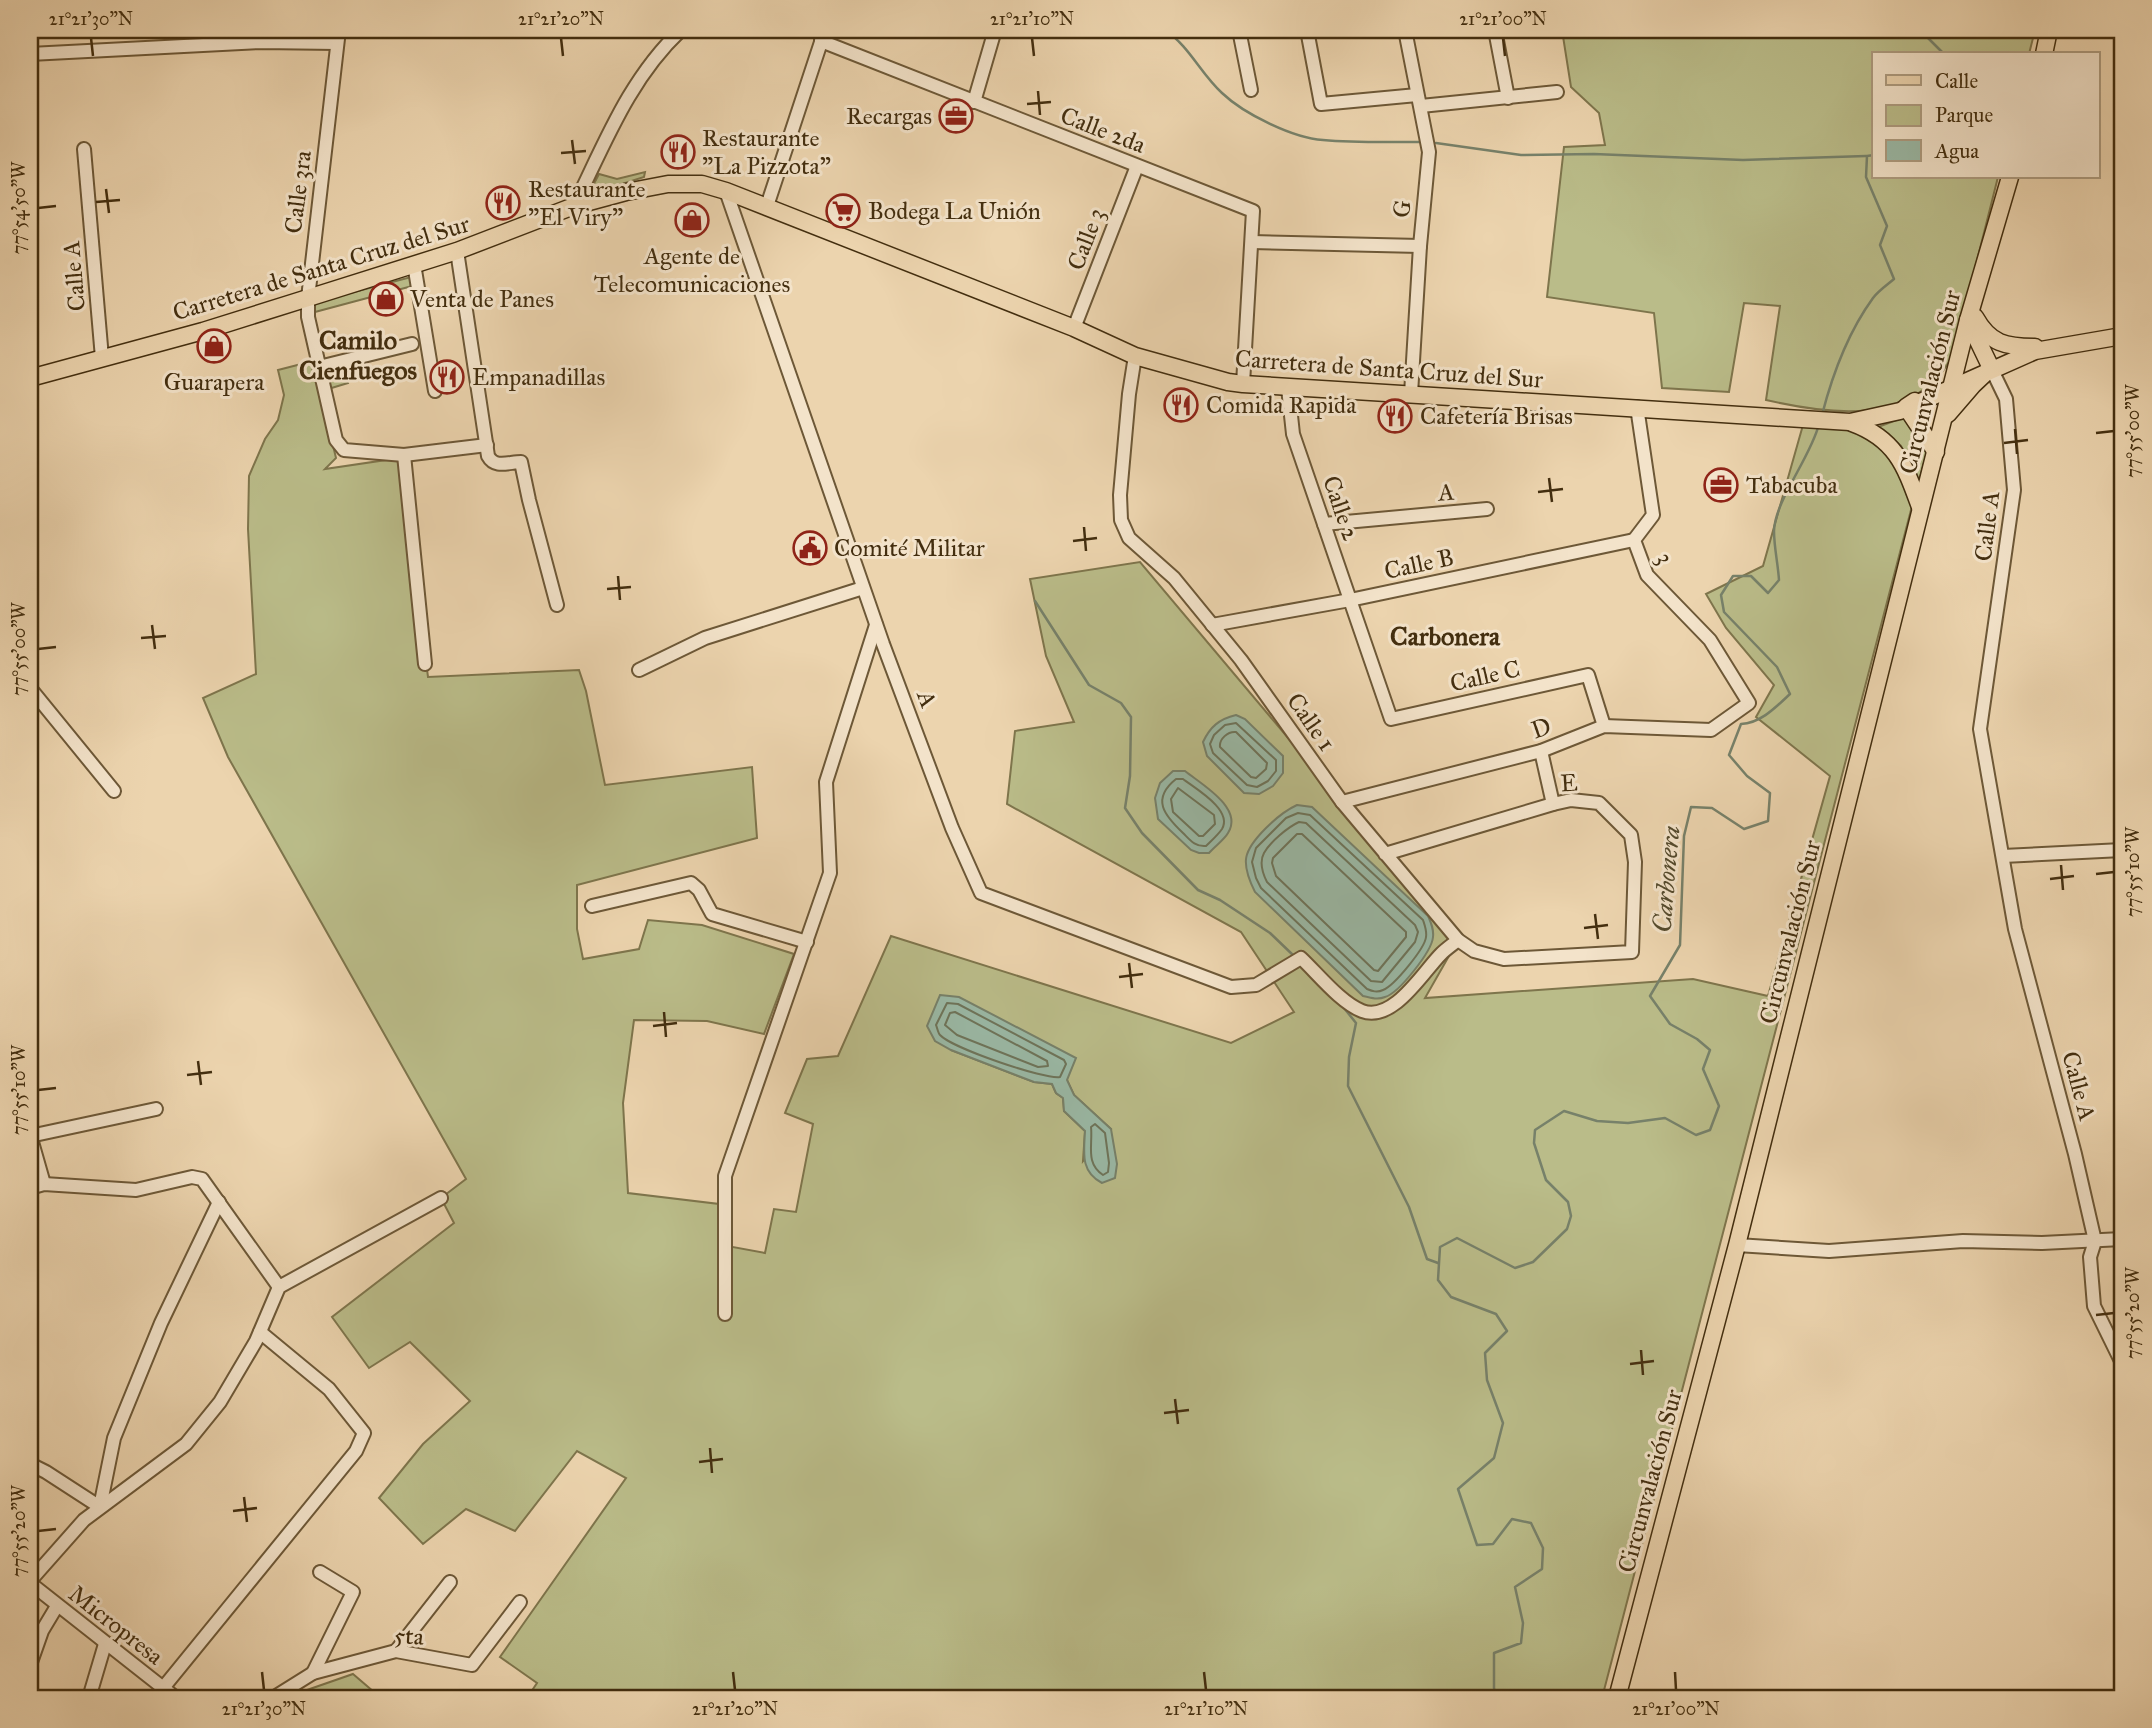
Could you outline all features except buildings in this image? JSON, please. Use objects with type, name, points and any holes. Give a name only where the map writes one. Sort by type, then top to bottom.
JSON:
[{"type":"main road","points":[[2044,52],[2049,30]]},
{"type":"main road","name":"Circunvalación Sur","points":[[1616,1698],[1737,1245],[1958,358],[2010,178]]},
{"type":"main road","name":"Carretera de Santa Cruz del Sur","points":[[30,378],[203,331],[457,251],[575,206],[668,184],[702,184],[726,191],[1074,328],[1135,356],[1242,384],[1850,422],[1877,417],[1906,407],[1991,369],[2052,346],[2122,336]]},
{"type":"main road","points":[[1970,315],[1984,333],[1999,342],[2018,347],[2052,346]]},
{"type":"main road","points":[[1944,419],[1963,395],[1991,369],[1970,315]]},
{"type":"main road","points":[[1936,452],[1906,407],[1937,386],[1958,358]]},
{"type":"main road","points":[[1850,422],[1871,430],[1897,454],[1920,507]]},
{"type":"street","points":[[575,206],[628,94],[647,67],[681,30]]},
{"type":"street","points":[[974,102],[995,30]]},
{"type":"street","points":[[1238,30],[1251,90]]},
{"type":"street","points":[[1307,30],[1321,104],[1508,98],[1557,92]]},
{"type":"street","name":"G","points":[[1405,30],[1429,152],[1410,394]]},
{"type":"street","points":[[1495,30],[1508,98]]},
{"type":"street","points":[[30,54],[338,36]]},
{"type":"street","name":"Calle 3ra","points":[[338,36],[308,317],[336,440],[344,450],[404,455]]},
{"type":"street","points":[[767,206],[823,36]]},
{"type":"street","name":"Calle 2da","points":[[823,36],[974,102],[1253,211],[1252,242]]},
{"type":"street","name":"Calle A","points":[[84,149],[102,358]]},
{"type":"street","name":"Calle 3","points":[[1074,328],[1137,166]]},
{"type":"street","name":"A","points":[[726,191],[876,624],[952,828],[981,893],[1231,987],[1256,985],[1301,958],[1350,1004],[1364,1012],[1386,1010],[1402,999],[1441,954],[1458,940]]},
{"type":"street","points":[[1242,384],[1252,242],[1420,246]]},
{"type":"street","points":[[457,251],[492,463],[521,462],[557,605]]},
{"type":"street","points":[[414,264],[435,391]]},
{"type":"street","points":[[319,367],[412,344]]},
{"type":"street","name":"Calle 1","points":[[1135,356],[1124,444],[1121,520],[1129,538],[1174,578],[1241,660],[1342,802],[1385,854],[1458,940],[1474,951],[1504,959],[1632,952]]},
{"type":"street","name":"Calle A","points":[[1991,369],[2006,400],[2014,490],[1980,729],[2015,929],[2076,1154],[2095,1241],[2090,1257],[2094,1306],[2122,1363]]},
{"type":"street","name":"Calle 2","points":[[1288,388],[1293,433],[1391,719]]},
{"type":"street","name":"3","points":[[1637,407],[1653,515],[1634,540],[1647,575],[1710,640],[1749,703]]},
{"type":"street","points":[[425,664],[404,455],[487,445]]},
{"type":"street","name":"A","points":[[1325,524],[1487,509]]},
{"type":"street","name":"Calle B","points":[[1212,625],[1350,600],[1634,540]]},
{"type":"street","points":[[639,670],[705,638],[863,588]]},
{"type":"street","points":[[725,1314],[725,1176],[830,873],[826,782],[876,624]]},
{"type":"street","name":"Calle C","points":[[1391,719],[1588,675],[1604,726]]},
{"type":"street","points":[[30,688],[114,791]]},
{"type":"street","name":"D","points":[[1342,802],[1541,751],[1604,726],[1711,730],[1749,703]]},
{"type":"street","points":[[1541,751],[1553,804]]},
{"type":"street","name":"E","points":[[1385,854],[1553,804],[1571,800],[1599,803],[1631,835],[1636,862],[1632,952]]},
{"type":"street","points":[[2003,856],[2122,850]]},
{"type":"street","points":[[592,906],[691,883],[699,890],[712,914],[807,942]]},
{"type":"street","points":[[44,1184],[30,1135],[156,1109]]},
{"type":"street","points":[[30,1188],[44,1184],[136,1190],[192,1177],[202,1179],[279,1287]]},
{"type":"street","points":[[30,1582],[84,1520],[186,1444],[220,1402],[260,1332],[279,1287],[441,1198]]},
{"type":"street","points":[[100,1507],[114,1438],[161,1323],[219,1202]]},
{"type":"street","points":[[1737,1245],[1829,1251],[1963,1241],[2042,1244],[2122,1238]]},
{"type":"street","points":[[163,1688],[356,1451],[364,1433],[329,1389],[260,1332]]},
{"type":"street","points":[[30,1464],[100,1507]]},
{"type":"street","points":[[313,1673],[353,1592],[320,1572]]},
{"type":"street","name":"Micropresa","points":[[30,1582],[176,1698]]},
{"type":"street","points":[[396,1651],[450,1582]]},
{"type":"street","name":"5ta","points":[[273,1698],[313,1673],[396,1651],[472,1665],[520,1602]]},
{"type":"street","points":[[30,1665],[42,1631],[57,1606]]},
{"type":"street","points":[[89,1698],[105,1644]]},
{"type":"green space","points":[[1562,30],[2035,30],[2030,52],[1872,52],[1872,178],[1998,178],[1956,349],[1951,359],[1934,381],[1914,396],[1892,405],[1868,410],[1817,409],[1766,400],[1780,306],[1744,303],[1729,392],[1662,388],[1654,313],[1547,297],[1564,147],[1605,145],[1599,113],[1571,87]]},
{"type":"green space","points":[[645,172],[644,177],[588,195],[599,174],[617,179]]},
{"type":"green space","points":[[415,276],[416,285],[315,312],[312,303]]},
{"type":"green space","points":[[313,361],[336,458],[325,469],[400,458],[428,677],[579,670],[586,691],[605,785],[752,767],[757,838],[577,885],[577,929],[583,959],[639,949],[648,920],[702,925],[794,954],[764,1034],[707,1021],[634,1020],[623,1103],[628,1193],[719,1204],[727,1246],[765,1253],[774,1209],[796,1212],[813,1124],[785,1113],[807,1059],[838,1056],[891,936],[1231,1043],[1294,1012],[1241,932],[1007,804],[1015,731],[1074,722],[1046,656],[1030,579],[1140,562],[1458,940],[1425,998],[1693,979],[1768,996],[1830,776],[1756,717],[1774,685],[1726,628],[1706,594],[1763,566],[1803,425],[1846,429],[1875,442],[1895,466],[1912,506],[1602,1698],[527,1698],[537,1683],[500,1657],[626,1478],[577,1451],[515,1531],[466,1509],[423,1544],[379,1498],[423,1444],[470,1401],[410,1342],[369,1368],[332,1317],[454,1223],[441,1198],[466,1179],[228,757],[203,698],[256,674],[248,529],[249,476],[265,439],[278,420],[284,395],[278,370]],"holes":[[[951,1050],[1067,1080],[1074,1095],[1111,1129],[1083,1161],[1085,1131],[1064,1111],[1063,1098],[1056,1093],[1052,1084],[1034,1082]]]},
{"type":"green space","points":[[343,361],[348,383],[325,390],[319,367]]},
{"type":"green space","points":[[1907,416],[1928,448],[1919,481],[1901,446],[1878,427]]},
{"type":"green space","points":[[353,1674],[381,1698],[284,1698]]},
{"type":"water","points":[[1236,715],[1245,719],[1283,756],[1283,773],[1273,786],[1259,794],[1244,793],[1207,756],[1203,742],[1209,732],[1220,721]]},
{"type":"water","points":[[1173,771],[1185,771],[1201,783],[1218,797],[1230,815],[1228,833],[1209,853],[1191,850],[1158,819],[1155,798],[1160,783]]},
{"type":"water","points":[[1297,805],[1312,807],[1428,916],[1433,934],[1427,952],[1406,980],[1385,997],[1377,999],[1363,996],[1255,892],[1250,882],[1246,857],[1252,843],[1277,818]]},
{"type":"water","points":[[940,995],[959,997],[1076,1058],[1067,1080],[1074,1095],[1111,1129],[1117,1164],[1115,1178],[1102,1183],[1090,1173],[1085,1161],[1085,1131],[1064,1111],[1063,1098],[1056,1093],[1052,1084],[1034,1082],[951,1050],[935,1041],[927,1026]]},
{"type":"waterway","points":[[1165,30],[1181,44],[1222,93],[1269,124],[1298,135],[1323,140],[1419,142]]},
{"type":"waterway","name":"Carbonera","points":[[1923,30],[1942,52]]},
{"type":"waterway","points":[[1436,143],[1521,155],[1594,154],[1743,160],[1866,156]]},
{"type":"waterway","name":"Carbonera","points":[[1822,415],[1836,370],[1856,325],[1875,295],[1894,279],[1880,245],[1887,226],[1866,177],[1867,156],[1872,155]]},
{"type":"waterway","name":"Carbonera","points":[[1496,1698],[1494,1653],[1521,1643],[1523,1623],[1515,1587],[1542,1569],[1543,1548],[1531,1523],[1512,1519],[1493,1544],[1477,1545],[1458,1489],[1494,1458],[1503,1423],[1487,1380],[1485,1353],[1507,1331],[1496,1314],[1451,1297],[1438,1280],[1440,1247],[1457,1238],[1515,1268],[1533,1262],[1567,1229],[1571,1216],[1568,1202],[1546,1180],[1534,1143],[1535,1130],[1564,1111],[1597,1121],[1628,1123],[1665,1118],[1696,1135],[1710,1130],[1719,1106],[1703,1069],[1710,1050],[1697,1039],[1670,1024],[1650,996],[1680,945],[1684,836],[1691,807],[1712,808],[1744,829],[1768,821],[1770,793],[1747,776],[1729,755],[1741,724],[1762,717],[1790,694],[1777,667],[1724,612],[1721,595],[1733,576],[1751,576],[1768,593],[1779,580],[1774,537],[1776,519],[1819,424]]},
{"type":"waterway","points":[[1035,601],[1089,685],[1121,703],[1131,717],[1130,776],[1125,808],[1142,833],[1198,890],[1220,900],[1270,933],[1294,956]]},
{"type":"waterway","points":[[1340,1003],[1356,1023],[1349,1057],[1348,1086],[1409,1207],[1427,1259],[1438,1263]]},
{"type":"place","name":"Recargas","points":[[956,116]]},
{"type":"place","name":"Restaurante \"La Pizzota\"","points":[[678,152]]},
{"type":"place","name":"Restaurante \"El Viry\"","points":[[503,203]]},
{"type":"place","name":"Bodega La Unión","points":[[843,211]]},
{"type":"place","name":"Agente de Telecomunicaciones","points":[[692,220]]},
{"type":"place","name":"Venta de Panes","points":[[386,299]]},
{"type":"place","name":"Guarapera","points":[[214,346]]},
{"type":"place","name":"Empanadillas","points":[[447,377]]},
{"type":"place","name":"Comida Rapida","points":[[1181,405]]},
{"type":"place","name":"Cafetería Brisas","points":[[1395,416]]},
{"type":"place","name":"Tabacuba","points":[[1721,485]]},
{"type":"place","name":"Comité Militar","points":[[810,548]]},
{"type":"district","name":"Camilo Cienfuegos","points":[[358,355]]},
{"type":"district","name":"Carbonera","points":[[1445,636]]}]
